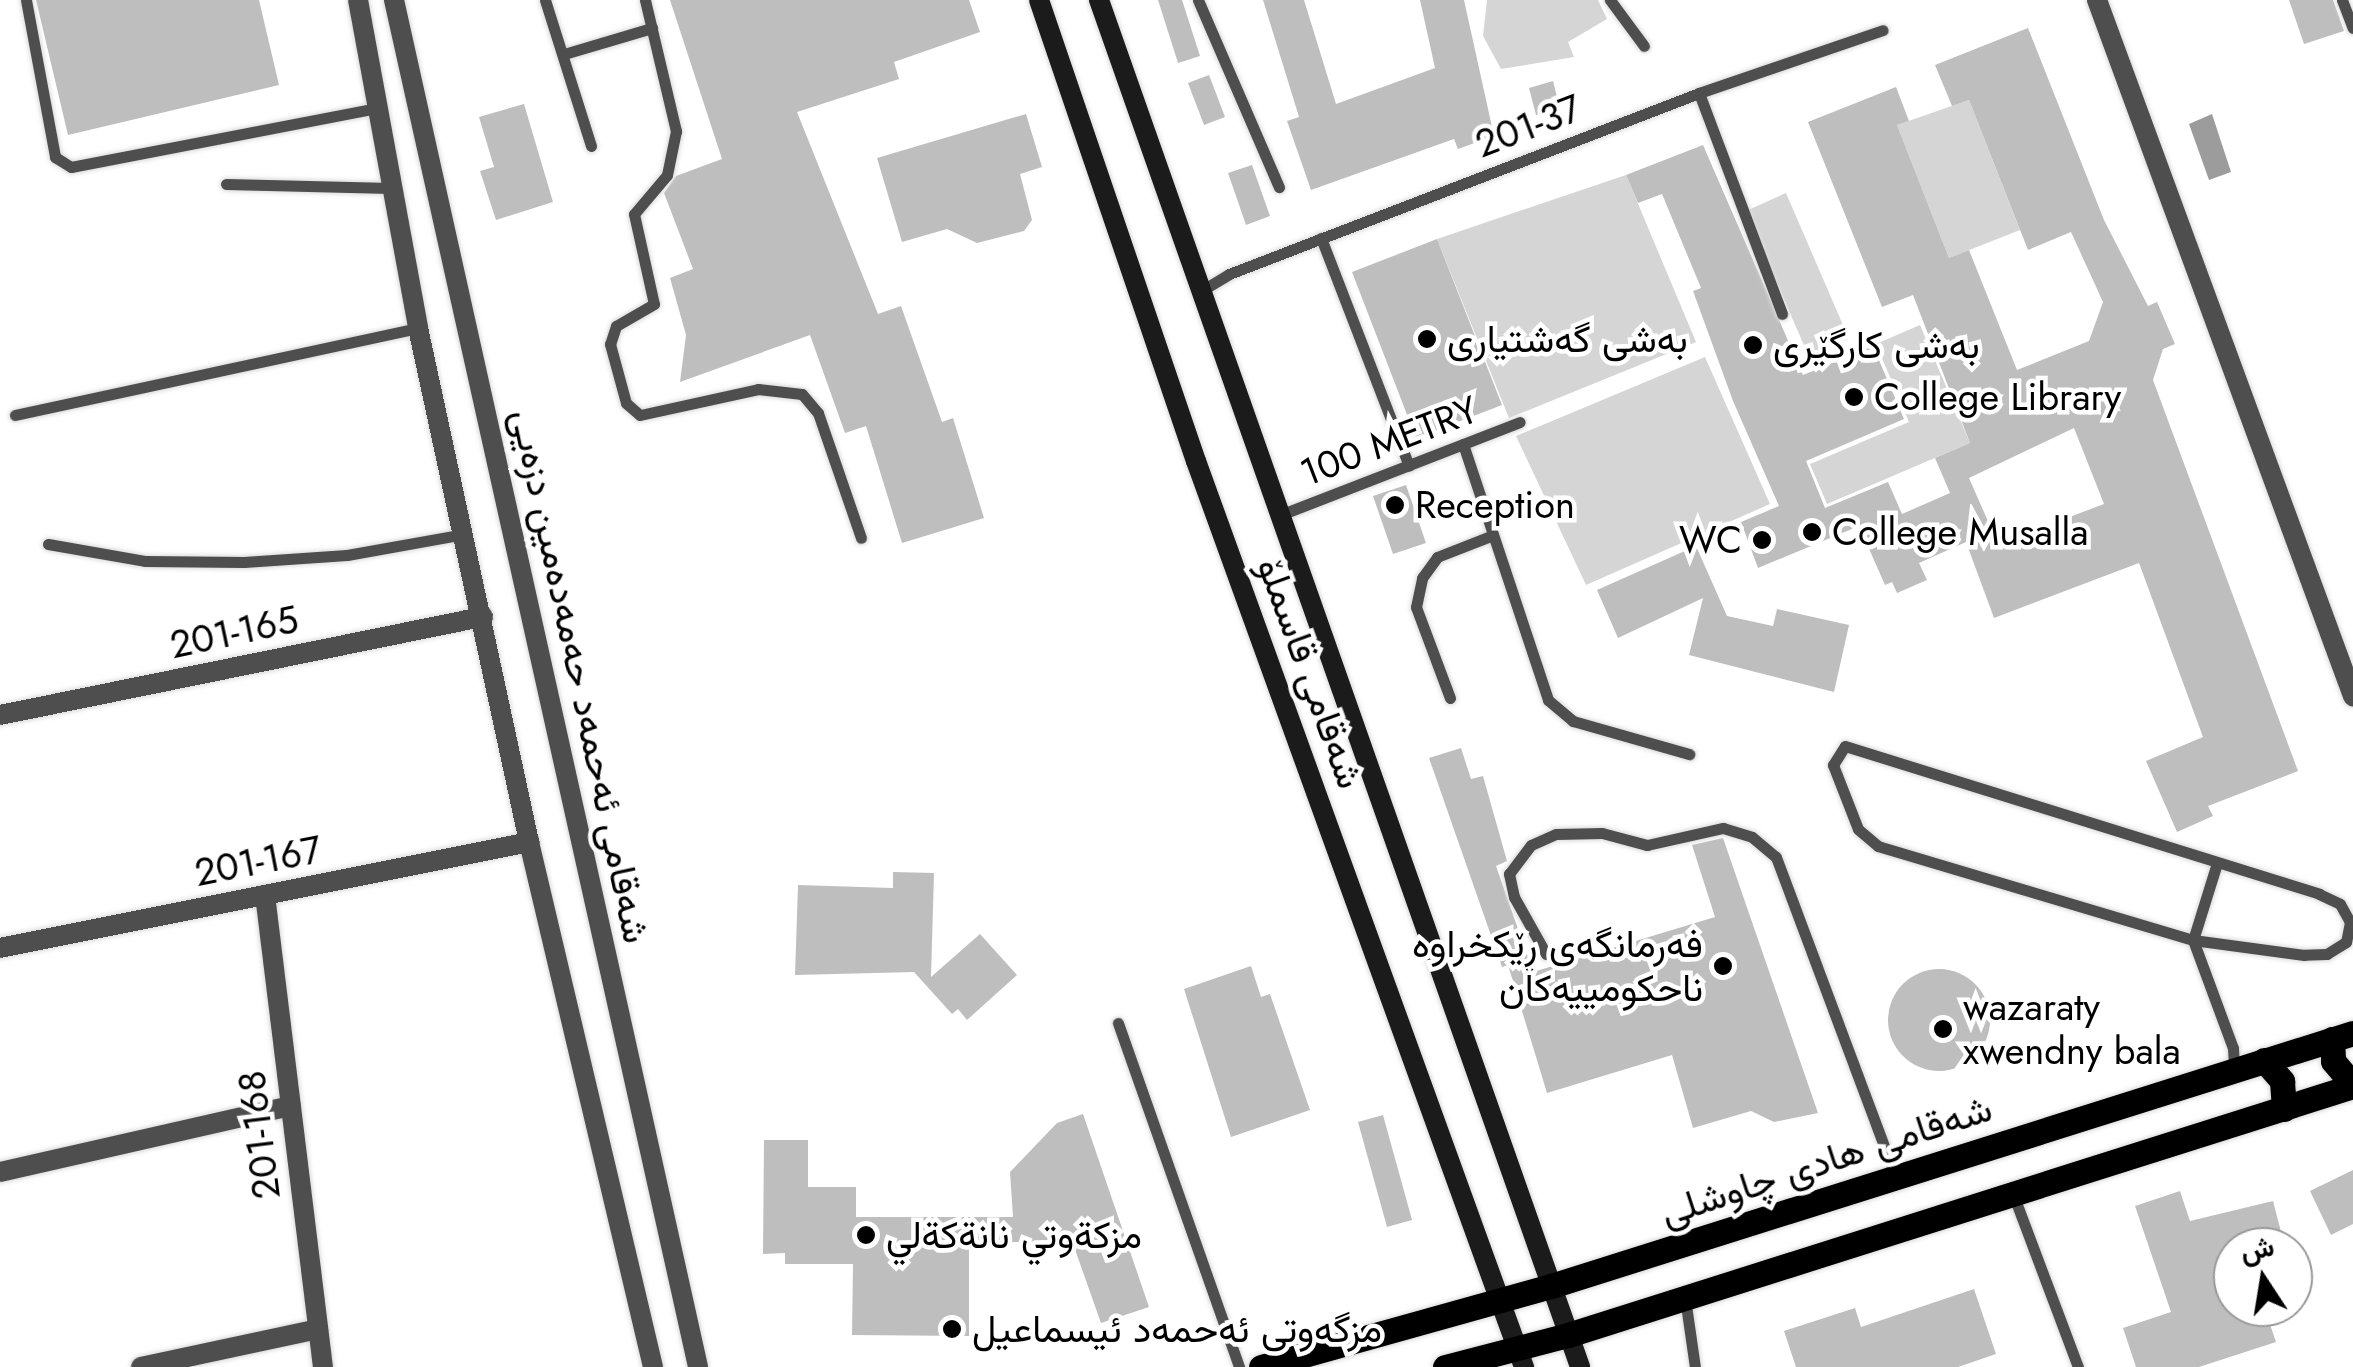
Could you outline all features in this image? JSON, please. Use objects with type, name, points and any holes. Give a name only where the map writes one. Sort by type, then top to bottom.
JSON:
[{"type":"main road","name":"شەقامی قاسملۆ","points":[[1039,0],[1196,461],[1521,1358]]},
{"type":"main road","name":"شەقامی قاسملۆ","points":[[1100,0],[1580,1367]]},
{"type":"main road","name":"شەقامی هادی چاوشلی","points":[[1261,1367],[1551,1286],[2342,1036]]},
{"type":"main road","points":[[1445,1367],[1521,1358],[1568,1335],[2353,1085],[2333,1061],[2342,1036]]},
{"type":"main road","points":[[2264,1060],[2282,1082],[2284,1109]]},
{"type":"street","points":[[358,0],[418,328],[466,534],[529,842],[653,1367]]},
{"type":"street","name":"شەقامی ئەحمەد حەمەدەمین دزەیی","points":[[394,0],[698,1367]]},
{"type":"street","points":[[2097,0],[2353,696]]},
{"type":"street","name":"201-165","points":[[0,715],[483,617]]},
{"type":"street","name":"201-167","points":[[0,948],[529,842]]},
{"type":"street","name":"201-168","points":[[265,895],[322,1367]]},
{"type":"street","points":[[0,1172],[291,1106]]},
{"type":"street","points":[[141,1367],[318,1329]]},
{"type":"lane","points":[[26,0],[55,157],[70,167],[376,108]]},
{"type":"lane","points":[[546,0],[591,146]]},
{"type":"lane","points":[[646,0],[676,130],[667,176],[634,214],[654,304],[616,326],[610,344],[626,403],[640,414],[758,389],[802,394],[818,413],[861,538]]},
{"type":"lane","points":[[1198,0],[1280,186]]},
{"type":"lane","points":[[1610,0],[1644,46]]},
{"type":"lane","points":[[2342,0],[2353,28]]},
{"type":"lane","points":[[564,54],[652,28]]},
{"type":"lane","name":"201-37","points":[[1200,291],[1320,238],[1698,92],[1883,30]]},
{"type":"lane","points":[[1698,92],[1782,314]]},
{"type":"lane","points":[[226,184],[391,188]]},
{"type":"lane","points":[[1320,238],[1409,466]]},
{"type":"lane","points":[[14,415],[418,328]]},
{"type":"lane","name":"100 METRY","points":[[1280,515],[1520,422]]},
{"type":"lane","points":[[1463,444],[1548,700],[1573,722],[1689,754]]},
{"type":"lane","points":[[48,544],[145,561],[244,562],[346,554],[466,534]]},
{"type":"lane","points":[[1450,698],[1416,607],[1422,578],[1437,557],[1491,536]]},
{"type":"lane","points":[[1846,746],[2217,863],[2340,904],[2350,922],[2346,942],[2328,954],[2304,955],[2192,940],[1864,840],[1833,764],[1836,754],[1846,746]]},
{"type":"lane","points":[[1546,954],[1514,897],[1509,874],[1531,845],[1556,834],[1602,833],[1647,845],[1723,828],[1752,837],[1776,857],[1895,1177]]},
{"type":"lane","points":[[2217,863],[2192,940],[2233,1048],[2234,1070]]},
{"type":"lane","points":[[1118,1023],[1239,1367]]},
{"type":"lane","points":[[2013,1194],[2078,1367]]},
{"type":"lane","points":[[1685,1298],[1695,1367]]},
{"type":"shaded area","points":[[1487,0],[1598,0],[1607,19],[1568,42],[1574,57],[1501,69],[1483,36]]},
{"type":"shaded area","points":[[1969,100],[2020,230],[1949,258],[1897,125]]},
{"type":"shaded area","points":[[2212,114],[2231,172],[2209,180],[2189,124]]},
{"type":"shaded area","points":[[1626,175],[1696,342],[1509,418],[1437,239]]},
{"type":"shaded area","points":[[1786,193],[1849,339],[1809,357],[1746,211]]},
{"type":"shaded area","points":[[1920,325],[1970,443],[1827,504],[1810,464],[1909,422],[1876,344]]},
{"type":"shaded area","points":[[1705,357],[1770,504],[1586,585],[1516,436]]},
{"type":"building","points":[[36,0],[259,0],[279,85],[68,135]]},
{"type":"building","points":[[670,0],[969,0],[980,32],[894,62],[899,79],[797,112],[878,314],[901,306],[942,422],[953,418],[984,518],[902,543],[866,426],[845,433],[810,335],[680,382],[686,335],[670,278],[693,269],[664,193],[676,176],[722,159]]},
{"type":"building","points":[[1158,0],[1182,0],[1200,56],[1178,63]]},
{"type":"building","points":[[1263,0],[1304,0],[1336,104],[1435,68],[1420,0],[1464,0],[1494,136],[1458,149],[1454,139],[1311,190],[1287,121],[1299,117]]},
{"type":"building","points":[[2289,0],[2333,0],[2344,31],[2304,44]]},
{"type":"building","points":[[2028,28],[2104,220],[2148,306],[2157,302],[2175,344],[2163,349],[2153,380],[2298,771],[2208,806],[2213,816],[2177,832],[2146,761],[2203,737],[2139,563],[1994,618],[1966,542],[1919,563],[1927,580],[1897,593],[1892,582],[1885,585],[1859,526],[1758,568],[1741,522],[1779,506],[1733,401],[1693,291],[1701,288],[1662,194],[1638,203],[1626,175],[1703,145],[1803,375],[1873,346],[1904,419],[1806,461],[1825,508],[1888,482],[1902,514],[1950,493],[1935,458],[1970,443],[1913,295],[1882,307],[1808,122],[1896,87],[1909,121],[1897,125],[1949,258],[1969,250],[2017,370],[2089,341],[2103,302],[2071,232],[2028,250],[1969,100],[1952,106],[1935,65]],"holes":[[[2074,428],[2104,504],[1998,544],[1969,478]]]},
{"type":"building","points":[[1209,75],[1225,117],[1204,125],[1188,83]]},
{"type":"building","points":[[1553,81],[1560,109],[1536,115],[1529,88]]},
{"type":"building","points":[[524,104],[553,202],[496,220],[480,171],[494,167],[479,117]]},
{"type":"building","points":[[1026,114],[1042,167],[1020,174],[1032,220],[1024,231],[977,243],[947,229],[902,242],[877,158]]},
{"type":"building","points":[[1252,165],[1270,216],[1246,225],[1228,173]]},
{"type":"building","name":"بەشی گەشتیاری","points":[[1437,239],[1502,405],[1416,438],[1352,272]]},
{"type":"building","points":[[1406,485],[1426,543],[1393,554],[1373,496]]},
{"type":"building","points":[[1696,546],[1727,616],[1773,626],[1777,609],[1849,625],[1834,692],[1689,655],[1703,598],[1618,638],[1597,590]]},
{"type":"building","points":[[1461,748],[1471,779],[1483,776],[1507,861],[1496,866],[1533,972],[1715,917],[1692,845],[1723,838],[1818,1113],[1774,1122],[1751,1111],[1693,1128],[1672,1055],[1547,1093],[1508,965],[1502,967],[1429,758]]},
{"type":"building","points":[[893,872],[934,873],[931,977],[980,934],[1017,975],[967,1020],[958,1009],[952,1014],[914,972],[795,975],[798,885],[893,888]]},
{"type":"building","points":[[1251,966],[1261,997],[1270,994],[1310,1110],[1231,1137],[1184,989]]},
{"type":"building","points":[[1939,969],[1958,973],[1975,984],[1986,1001],[1990,1020],[1986,1039],[1975,1056],[1958,1067],[1939,1071],[1920,1067],[1903,1056],[1892,1039],[1888,1020],[1892,1001],[1903,984],[1920,973]]},
{"type":"building","points":[[1083,1114],[1149,1307],[1101,1323],[1072,1241],[969,1243],[969,1336],[852,1335],[853,1264],[785,1264],[785,1253],[763,1254],[764,1140],[808,1140],[808,1187],[856,1187],[856,1217],[1013,1217],[1010,1172],[1057,1123]]},
{"type":"building","points":[[1383,1115],[1412,1220],[1387,1227],[1358,1122]]},
{"type":"building","points":[[2353,1170],[2353,1224],[2331,1235],[2310,1191]]},
{"type":"building","points":[[2180,1191],[2190,1221],[2273,1201],[2280,1227],[2213,1227],[2213,1327],[2271,1327],[2276,1342],[2199,1367],[2136,1367],[2123,1328],[2171,1312],[2135,1206]]},
{"type":"building","points":[[1974,1289],[1996,1354],[1958,1367],[1796,1367],[1784,1331],[1855,1308],[1861,1327]]},
{"type":"place","name":"بەشی گەشتیاری","points":[[1427,339]]},
{"type":"place","name":"بەشی کارگێری","points":[[1753,345]]},
{"type":"place","name":"College Library","points":[[1854,397]]},
{"type":"place","name":"Reception","points":[[1395,505]]},
{"type":"place","name":"College Musalla","points":[[1812,532]]},
{"type":"place","name":"WC","points":[[1762,540]]},
{"type":"place","name":"فەرمانگەی ڕێکخراوە ناحکومییەکان","points":[[1723,966]]},
{"type":"place","name":"wazaraty xwendny bala","points":[[1943,1029]]},
{"type":"place","name":"مزكةوتي نانةكةلي","points":[[866,1235]]},
{"type":"place","name":"مزگەوتی ئەحمەد ئیسماعیل","points":[[952,1329]]}]
